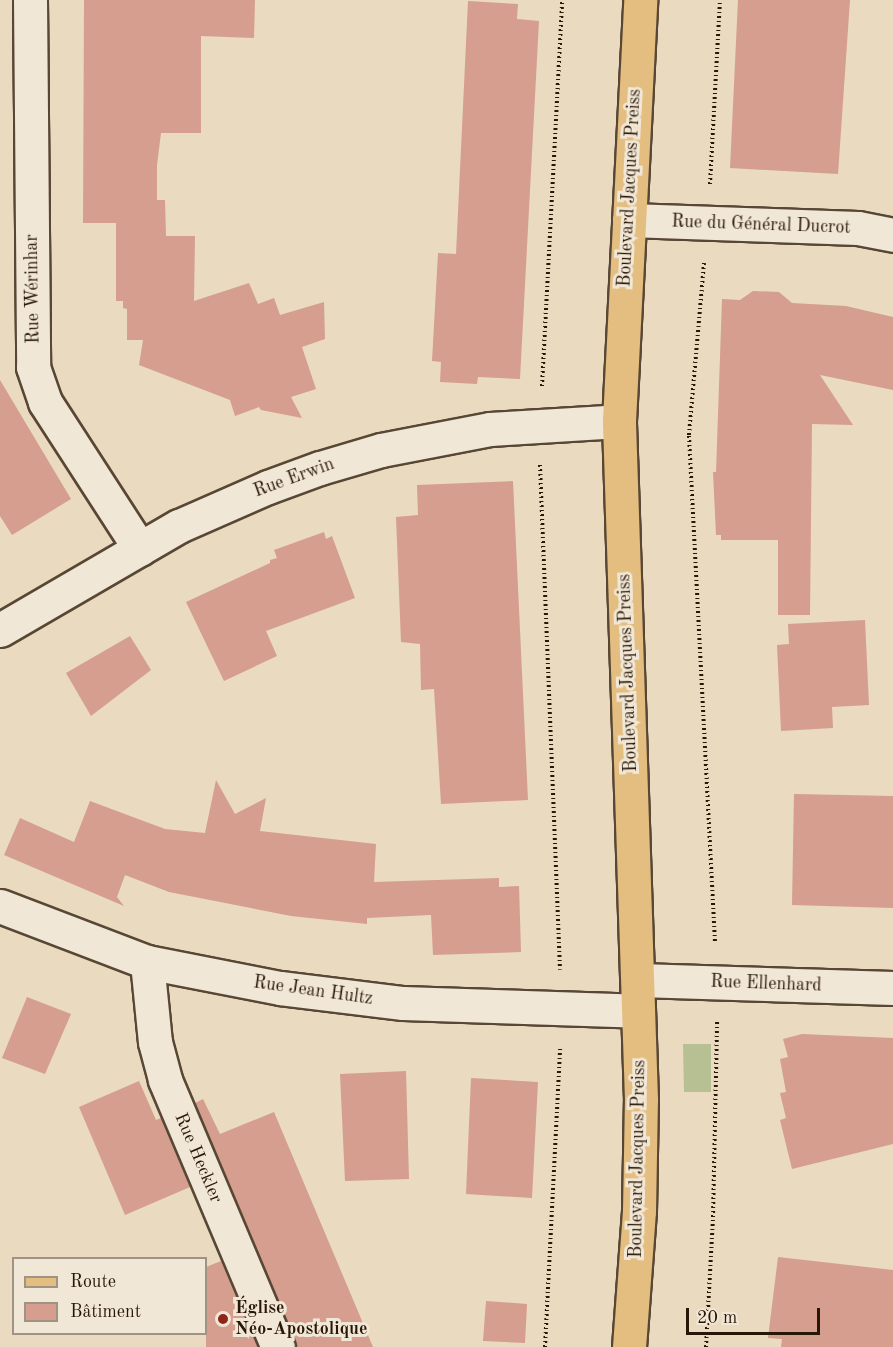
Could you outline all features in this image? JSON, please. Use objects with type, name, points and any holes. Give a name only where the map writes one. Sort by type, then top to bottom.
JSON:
[{"type":"main road","name":"Boulevard Jacques Preiss","points":[[629,1347],[639,1211],[638,995],[619,421],[640,0]]},
{"type":"street","name":"Rue Wérinhar","points":[[30,0],[33,367],[45,402],[140,549]]},
{"type":"street","name":"Rue du Général Ducrot","points":[[629,220],[858,228],[893,235]]},
{"type":"street","name":"Rue Erwin","points":[[0,630],[140,549],[223,505],[320,468],[381,450],[445,436],[539,424],[619,421]]},
{"type":"street","name":"Rue Jean Hultz","points":[[0,906],[147,962],[257,984],[345,997],[561,1009],[638,995]]},
{"type":"street","name":"Rue Heckler","points":[[147,962],[155,1042],[165,1080],[278,1347]]},
{"type":"street","name":"Rue Ellenhard","points":[[638,995],[717,983],[893,988]]},
{"type":"path","points":[[545,1347],[561,1009],[539,424],[562,0]]},
{"type":"path","points":[[706,1347],[713,1217],[717,983],[689,436],[708,223],[720,0]]},
{"type":"green space","points":[[683,1044],[711,1044],[711,1092],[684,1092]]},
{"type":"building","points":[[84,0],[255,0],[254,38],[201,36],[201,133],[161,133],[157,165],[157,200],[165,200],[166,236],[195,236],[194,301],[249,283],[258,304],[274,298],[280,315],[324,302],[325,339],[302,347],[316,389],[291,397],[302,418],[261,410],[259,407],[235,416],[230,400],[139,365],[143,340],[127,340],[127,309],[123,308],[123,301],[116,301],[116,223],[83,223]]},
{"type":"building","points":[[738,0],[850,0],[838,174],[730,168]]},
{"type":"building","points":[[468,1],[518,4],[517,19],[539,21],[520,379],[478,377],[477,384],[440,382],[441,362],[432,361],[438,253],[456,254]]},
{"type":"building","points":[[753,291],[779,292],[792,303],[846,306],[893,317],[893,390],[820,375],[853,425],[812,424],[810,615],[778,615],[778,540],[721,540],[721,535],[716,535],[713,472],[716,472],[722,299],[740,300]]},
{"type":"building","points":[[0,380],[71,499],[12,535],[0,516]]},
{"type":"building","points":[[513,481],[528,800],[441,804],[434,689],[421,690],[420,644],[401,642],[396,517],[418,515],[417,485]]},
{"type":"building","points":[[324,532],[326,539],[332,536],[355,598],[266,631],[277,656],[224,681],[186,602],[270,563],[270,560],[277,558],[274,550]]},
{"type":"building","points":[[865,620],[869,705],[832,707],[833,728],[781,731],[777,645],[789,644],[788,624]]},
{"type":"building","points":[[130,636],[151,670],[91,716],[66,673]]},
{"type":"building","points":[[216,780],[235,814],[266,798],[260,831],[376,844],[374,882],[499,878],[499,887],[519,886],[521,952],[433,955],[431,915],[367,918],[367,924],[291,916],[169,892],[125,875],[117,897],[124,906],[4,855],[20,818],[74,842],[90,801],[165,829],[205,833]]},
{"type":"building","points":[[794,794],[893,796],[893,908],[792,905]]},
{"type":"building","points":[[27,997],[71,1014],[45,1074],[2,1058]]},
{"type":"building","points":[[802,1034],[893,1038],[893,1144],[792,1169],[780,1120],[786,1118],[780,1093],[786,1092],[780,1059],[788,1057],[783,1039]]},
{"type":"building","points":[[406,1071],[409,1179],[345,1181],[340,1074]]},
{"type":"building","points":[[471,1078],[538,1082],[532,1198],[466,1194]]},
{"type":"building","points":[[139,1081],[156,1120],[161,1118],[190,1187],[125,1215],[79,1107]]},
{"type":"building","points":[[203,1099],[220,1134],[274,1112],[373,1347],[296,1347],[195,1103]]},
{"type":"building","points":[[778,1257],[893,1270],[893,1347],[781,1347],[782,1339],[768,1338]]},
{"type":"building","name":"Église Néo-Apostolique","points":[[221,1261],[258,1347],[206,1347],[207,1267]]},
{"type":"building","points":[[486,1301],[527,1304],[525,1343],[483,1341]]},
{"type":"place","name":"Église Néo-Apostolique","points":[[223,1319]]}]
